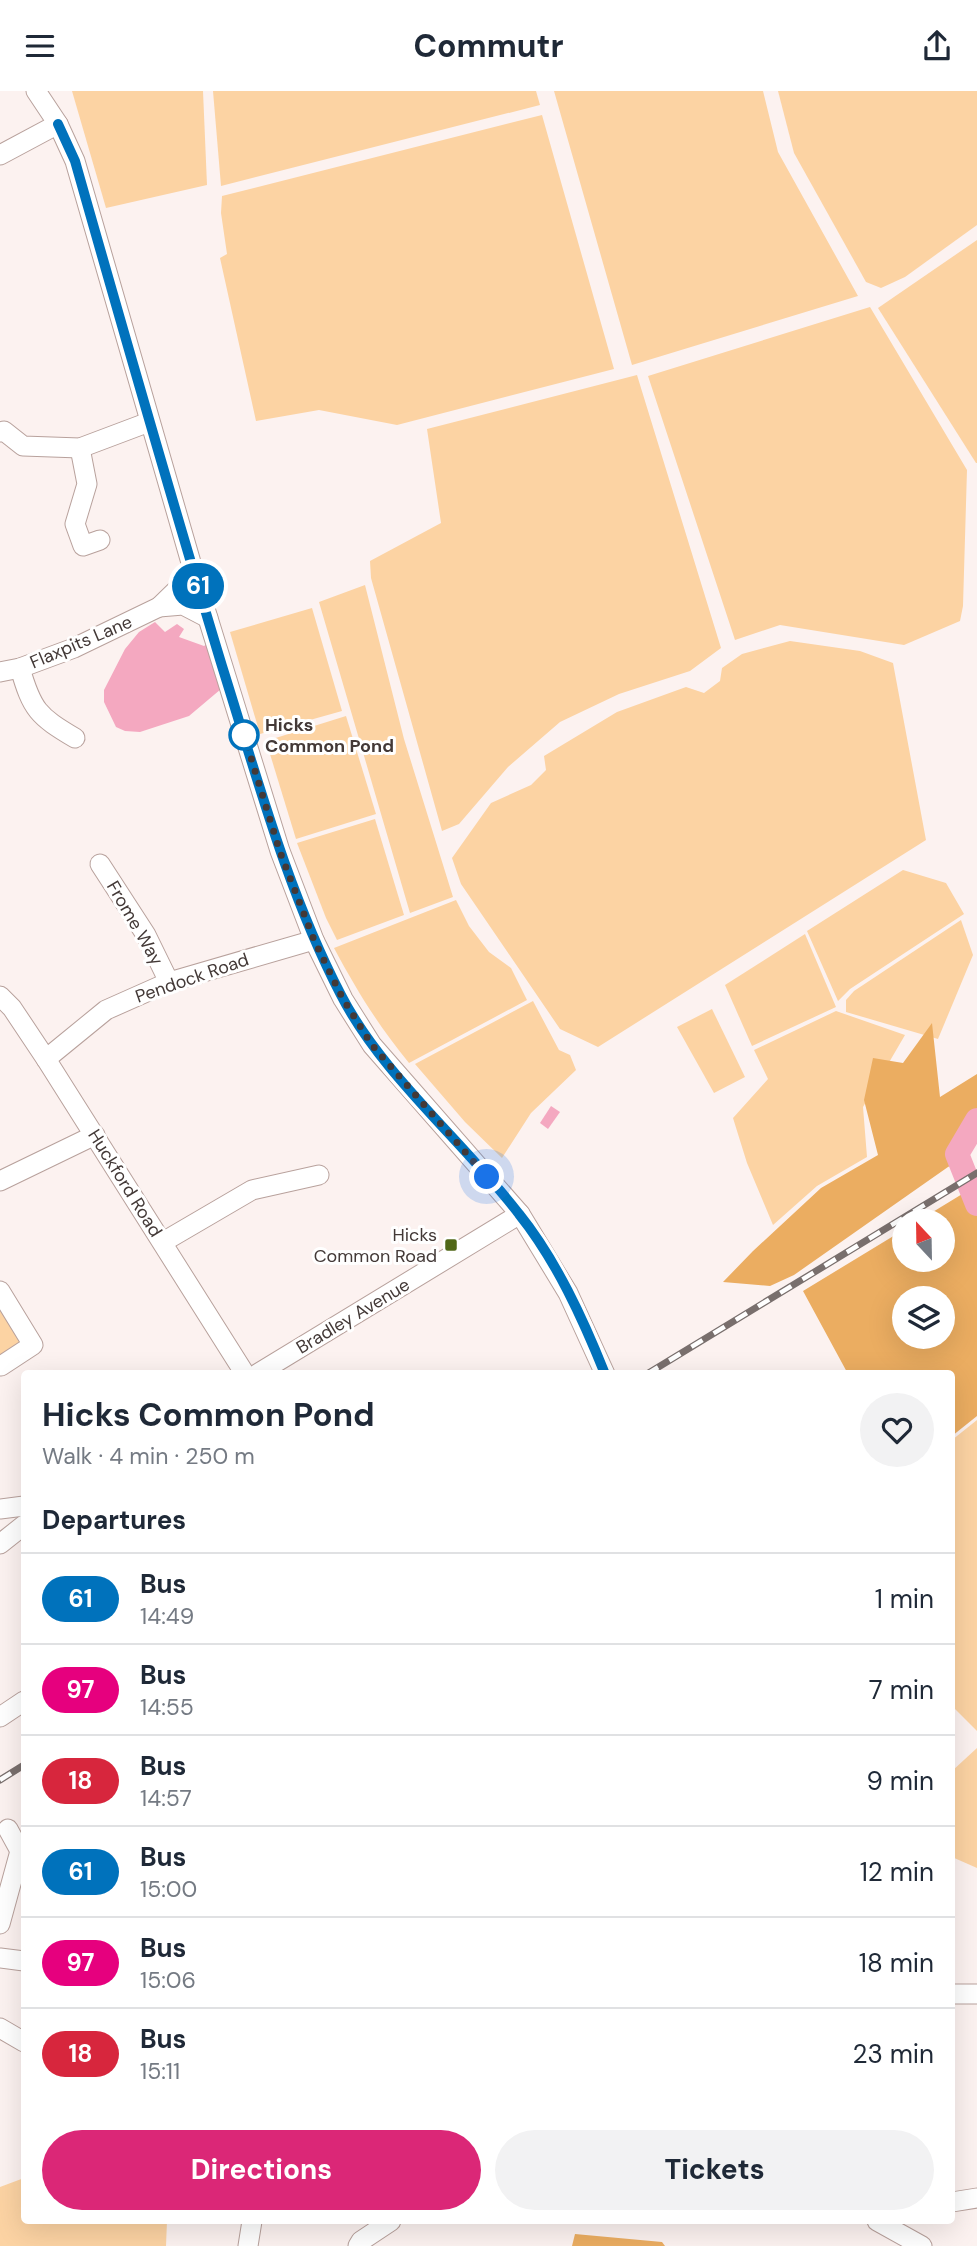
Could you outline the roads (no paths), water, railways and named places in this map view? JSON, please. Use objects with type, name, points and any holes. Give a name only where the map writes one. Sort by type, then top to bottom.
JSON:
[{"type":"street","points":[[36,91],[58,124],[75,161],[194,573],[280,852],[314,940],[343,999],[372,1045],[520,1214],[568,1293],[603,1369]]},
{"type":"street","points":[[0,155],[58,124]]},
{"type":"street","points":[[0,432],[4,431],[23,446],[80,448],[149,422]]},
{"type":"street","points":[[80,448],[87,484],[75,524],[83,546],[100,540]]},
{"type":"street","name":"Flaxpits Lane","points":[[0,672],[20,668],[91,641],[159,607],[194,573]]},
{"type":"street","points":[[159,607],[183,605],[208,618]]},
{"type":"street","points":[[20,668],[36,710],[46,721],[75,738]]},
{"type":"street","name":"Frome Way","points":[[100,864],[146,935],[169,982]]},
{"type":"street","name":"Pendock Road","points":[[46,1059],[106,1010],[169,982],[314,940]]},
{"type":"street","name":"Huckford Road","points":[[0,996],[12,1008],[46,1059],[243,1370]]},
{"type":"street","points":[[0,1181],[95,1135]]},
{"type":"street","points":[[163,1242],[252,1190],[307,1182]]},
{"type":"street","name":"Bradley Avenue","points":[[264,1370],[520,1214]]},
{"type":"street","points":[[0,1291],[33,1345],[1,1366]]},
{"type":"street","points":[[0,1509],[21,1506]]},
{"type":"street","points":[[0,1544],[21,1527]]},
{"type":"street","points":[[0,1717],[21,1703]]},
{"type":"street","points":[[8,1829],[21,1849]]},
{"type":"street","points":[[0,1924],[21,1854]]},
{"type":"street","points":[[0,1958],[21,1961]]},
{"type":"street","points":[[955,1994],[977,1994]]},
{"type":"street","points":[[0,2028],[21,2040]]},
{"type":"street","points":[[955,2202],[977,2198]]},
{"type":"street","points":[[247,2246],[251,2224]]},
{"type":"street","points":[[358,2246],[361,2241],[386,2224]]},
{"type":"street","points":[[892,2224],[922,2246]]},
{"type":"waterway","points":[[977,1120],[957,1154],[977,1204]]},
{"type":"railway","points":[[654,1370],[977,1173]]},
{"type":"railway","points":[[0,1780],[21,1767]]},
{"type":"place","name":"Hicks Common Pond","points":[[244,735]]},
{"type":"place","name":"Hicks Common Road","points":[[451,1245]]}]
